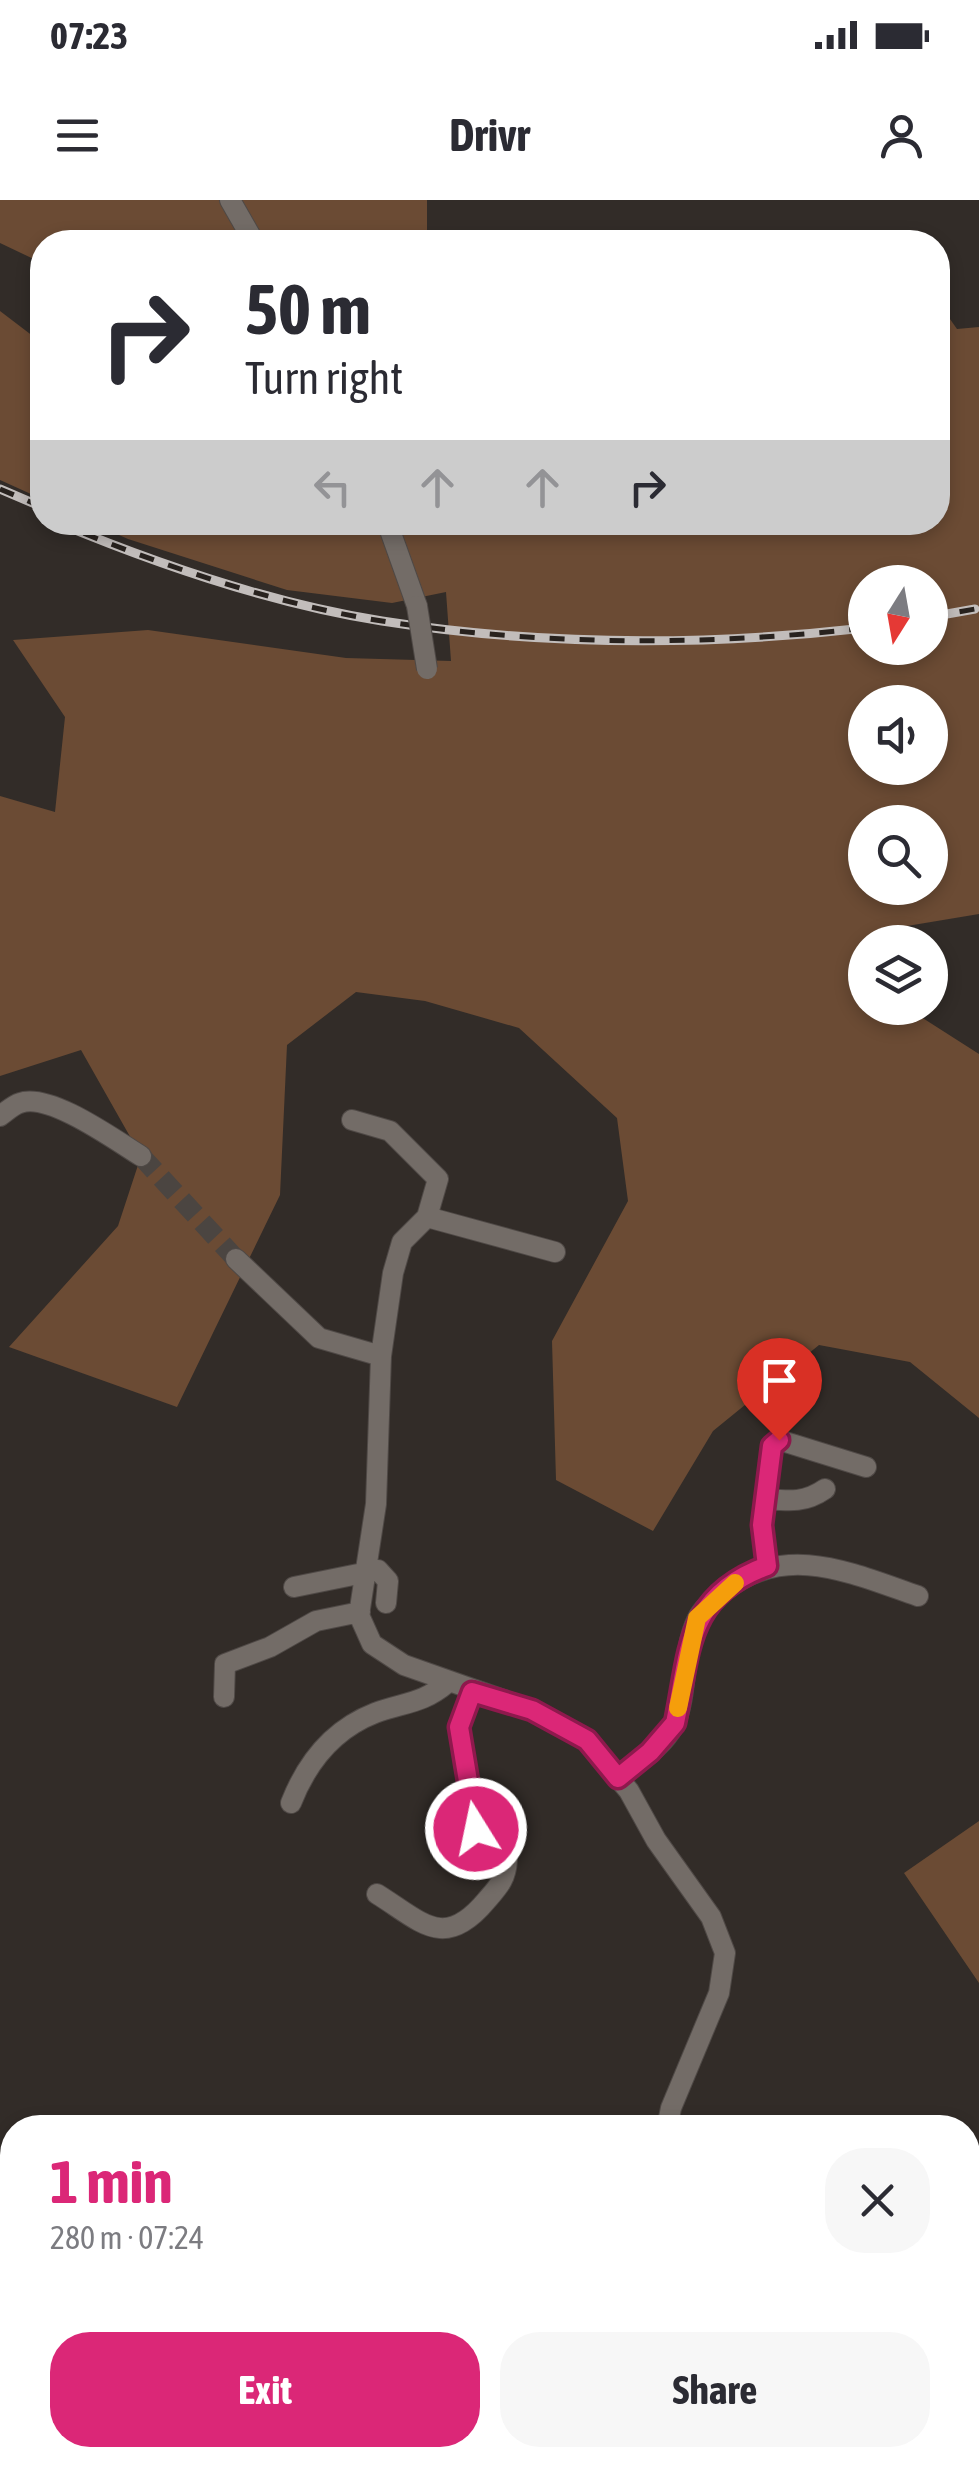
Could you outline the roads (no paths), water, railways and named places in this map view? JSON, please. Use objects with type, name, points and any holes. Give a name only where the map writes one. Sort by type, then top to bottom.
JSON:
[{"type":"street","points":[[230,200],[247,230]]},
{"type":"street","points":[[392,535],[417,606],[427,669]]},
{"type":"street","points":[[0,1116],[19,1103],[34,1101],[73,1115],[141,1156]]},
{"type":"street","points":[[352,1120],[390,1131],[438,1179],[427,1216],[402,1242],[393,1273],[376,1402],[376,1504],[360,1612],[372,1644],[404,1666],[532,1710],[587,1740],[618,1778],[711,1918],[725,1954],[719,1993],[669,2115]]},
{"type":"street","points":[[427,1216],[555,1252]]},
{"type":"street","points":[[236,1259],[320,1338],[381,1356]]},
{"type":"street","points":[[767,1566],[762,1525],[772,1446],[779,1440],[826,1458],[866,1467]]},
{"type":"street","points":[[766,1499],[796,1502],[813,1498],[824,1489]]},
{"type":"street","points":[[618,1778],[650,1752],[675,1723],[697,1618],[729,1587],[767,1566],[791,1563],[828,1569],[918,1596]]},
{"type":"street","points":[[294,1586],[378,1570],[388,1581],[386,1603]]},
{"type":"street","points":[[224,1697],[225,1664],[270,1647],[316,1621],[360,1612]]},
{"type":"street","points":[[292,1802],[302,1775],[339,1731],[376,1713],[429,1698],[447,1682]]},
{"type":"street","points":[[377,1894],[431,1928],[450,1930],[470,1920],[506,1878],[507,1860],[476,1829],[459,1727],[472,1692]]},
{"type":"tunnel","points":[[141,1156],[236,1259]]},
{"type":"railway","points":[[0,489],[30,502]]},
{"type":"railway","points":[[89,535],[258,593],[341,614],[442,629],[624,641],[745,638],[848,630]]},
{"type":"railway","points":[[948,614],[975,609]]}]
